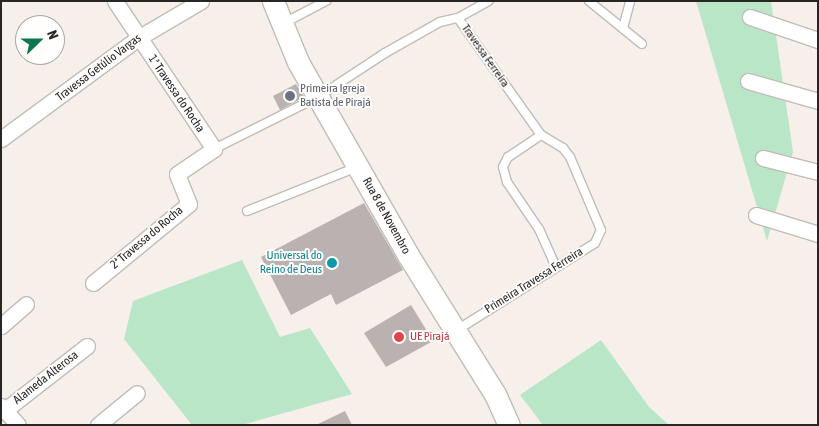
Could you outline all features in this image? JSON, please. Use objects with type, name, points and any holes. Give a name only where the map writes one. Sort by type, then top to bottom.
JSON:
[{"type":"main road","name":"Rua 8 de Novembro","points":[[273,1],[281,24],[318,97],[408,255],[494,394],[509,425]]},
{"type":"street","name":"1ª Travessa do Rocha","points":[[115,1],[214,149]]},
{"type":"street","name":"Travessa Getúlio Vargas","points":[[1,139],[138,38],[201,1]]},
{"type":"street","points":[[750,18],[818,40]]},
{"type":"street","points":[[748,81],[818,101]]},
{"type":"street","name":"2ª Travessa do Rocha","points":[[93,283],[189,204],[177,174],[214,149]]},
{"type":"street","points":[[763,158],[818,172]]},
{"type":"street","points":[[756,215],[818,234]]},
{"type":"street","points":[[1,326],[26,304]]},
{"type":"street","name":"Alameda Alterosa","points":[[3,408],[87,346]]},
{"type":"street","points":[[98,425],[137,393]]},
{"type":"street","points":[[3,408],[18,425]]},
{"type":"lane","points":[[281,24],[326,1]]},
{"type":"lane","points":[[458,18],[489,1]]},
{"type":"lane","points":[[589,1],[642,44]]},
{"type":"lane","points":[[623,28],[630,1]]},
{"type":"lane","name":"Travessa Ferreira","points":[[214,149],[318,97],[385,52],[440,22],[458,18],[541,135],[563,148],[570,157],[601,224]]},
{"type":"lane","points":[[541,135],[508,157],[503,166],[508,182],[539,230],[556,267]]},
{"type":"lane","points":[[247,212],[358,166]]},
{"type":"lane","name":"Primeira Travessa Ferreira","points":[[456,332],[595,243],[600,237],[601,224]]},
{"type":"green space","points":[[696,1],[771,1],[793,152],[767,241]]},
{"type":"green space","points":[[242,260],[280,337],[310,328],[352,394],[242,425],[192,425],[124,339],[133,301]]},
{"type":"green space","points":[[601,340],[649,407],[669,425],[543,425],[520,395]]},
{"type":"building","name":"Primeira Igreja Batista de Pirajá","points":[[296,84],[304,97],[280,110],[273,96]]},
{"type":"building","name":"Universal do Reino de Deus","points":[[364,203],[403,270],[336,305],[331,294],[291,315],[261,257]]},
{"type":"building","name":"UE Pirajá","points":[[411,305],[433,341],[386,367],[364,333]]},
{"type":"building","points":[[345,411],[352,425],[316,425]]},
{"type":"place","name":"Primeira Igreja Batista de Pirajá","points":[[290,96]]},
{"type":"place","name":"Universal do Reino de Deus","points":[[332,263]]},
{"type":"place","name":"UE Pirajá","points":[[399,337]]}]
